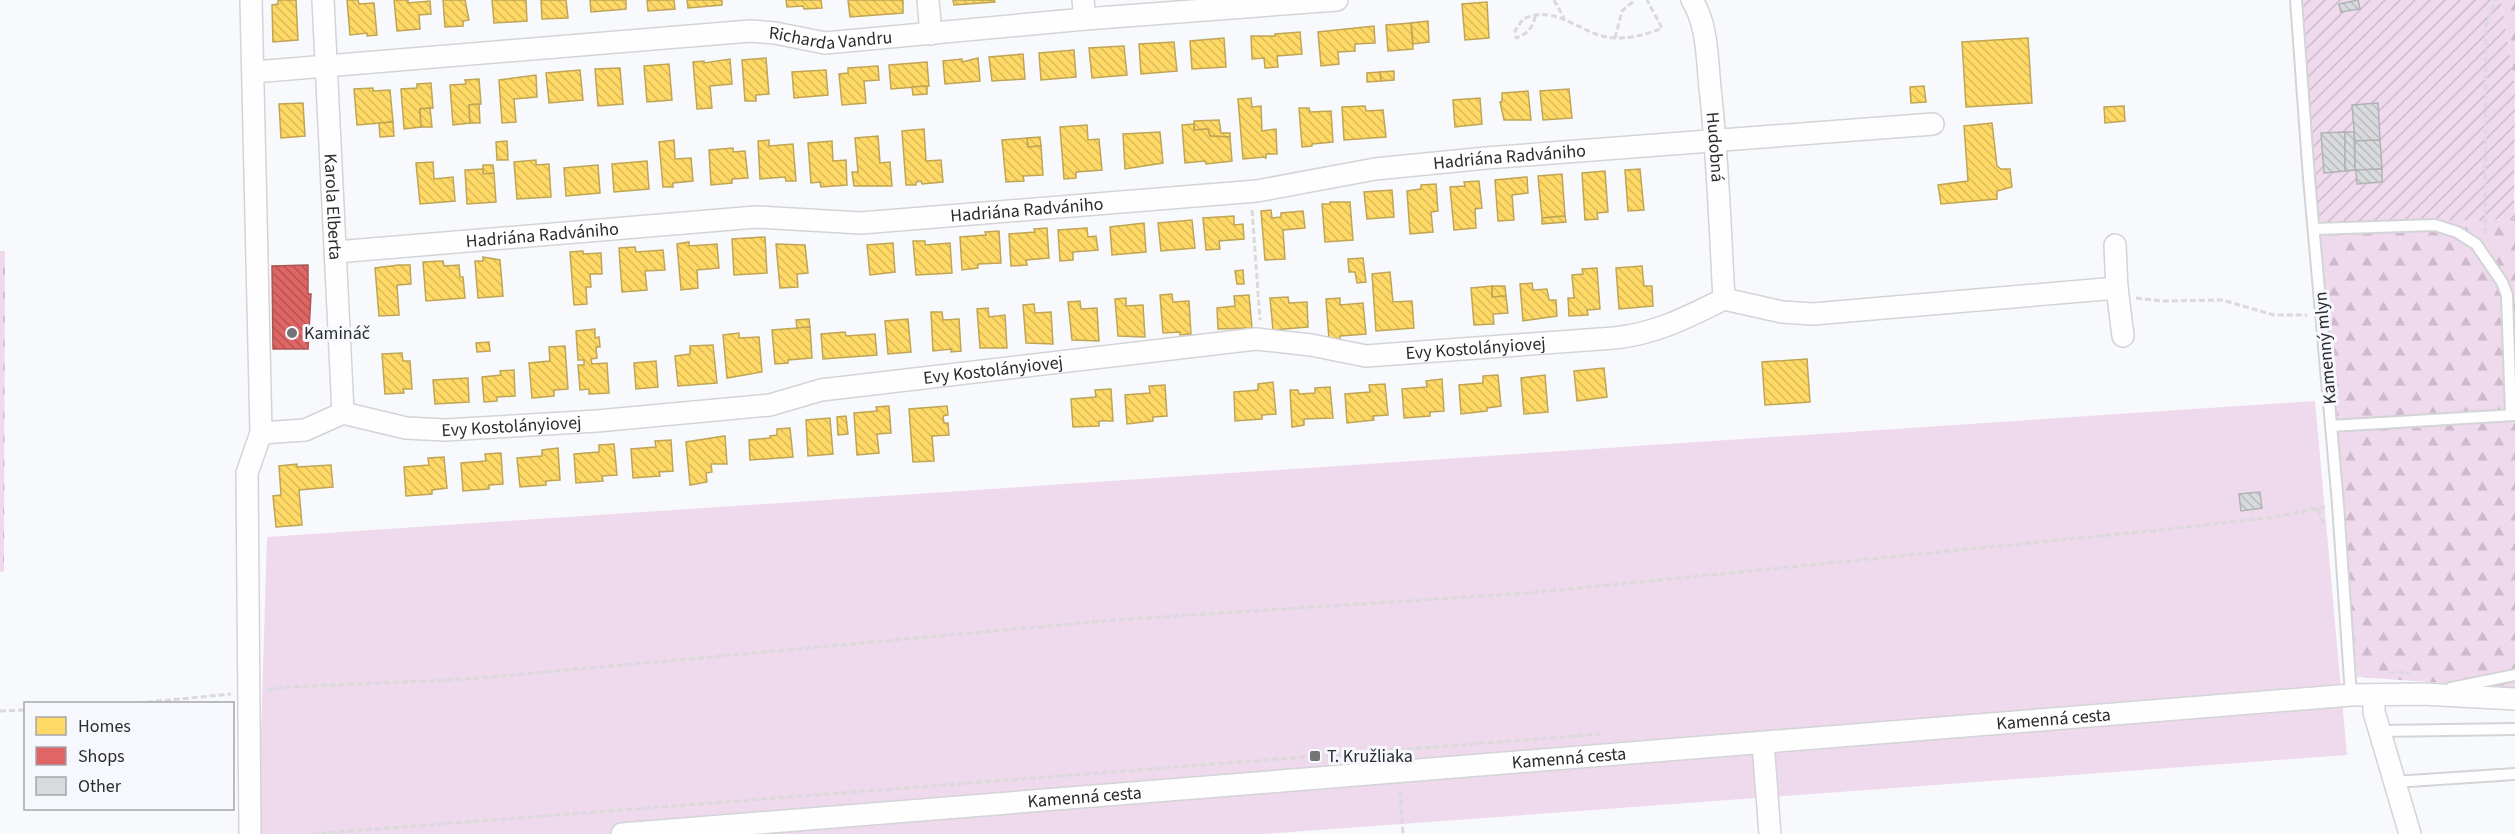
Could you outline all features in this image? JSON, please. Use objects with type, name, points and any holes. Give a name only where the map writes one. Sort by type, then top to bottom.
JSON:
[{"type":"street","points":[[250,834],[247,473],[261,433],[251,0]]},
{"type":"street","name":"Karola Elberta","points":[[323,0],[343,413]]},
{"type":"street","points":[[928,0],[931,34]]},
{"type":"street","name":"Richarda Vandru","points":[[253,72],[750,31],[775,33],[825,43],[931,34],[1084,10],[1336,0]]},
{"type":"street","name":"Hudobná","points":[[1692,0],[1705,32],[1716,141],[1724,299]]},
{"type":"street","name":"Hadriána Radvániho","points":[[336,252],[756,218],[861,223],[1250,191],[1375,169],[1591,148],[1937,124]]},
{"type":"street","points":[[2115,245],[2123,336]]},
{"type":"street","points":[[1724,299],[1782,312],[1812,314],[2118,294]]},
{"type":"street","name":"Evy Kostolányiovej","points":[[343,413],[406,428],[445,430],[597,421],[770,405],[821,390],[1262,339],[1311,345],[1366,357],[1614,338],[1645,333],[1676,323],[1724,299]]},
{"type":"street","points":[[261,433],[305,430],[343,413]]},
{"type":"street","name":"Kamenná cesta","points":[[622,834],[2351,695],[2374,697],[2423,694],[2515,699]]},
{"type":"street","points":[[2374,697],[2374,712],[2409,834]]},
{"type":"street","points":[[1763,743],[1770,834]]},
{"type":"lane","name":"Kamenný mlyn","points":[[2296,0],[2338,504],[2351,695]]},
{"type":"lane","points":[[2314,229],[2435,225],[2457,232],[2476,244],[2485,255],[2502,282],[2507,295],[2513,415],[2331,426]]},
{"type":"lane","points":[[2423,694],[2515,675]]},
{"type":"lane","points":[[2380,731],[2515,729]]},
{"type":"lane","points":[[2394,782],[2515,774]]},
{"type":"path","points":[[1554,0],[1564,18]]},
{"type":"path","points":[[1615,38],[1622,11],[1635,0]]},
{"type":"path","points":[[1535,16],[1534,22],[1526,33],[1516,38],[1518,24],[1523,18],[1541,14],[1564,18],[1586,30],[1615,38],[1635,36],[1662,28],[1647,0]]},
{"type":"path","points":[[2485,255],[2486,26],[2495,0]]},
{"type":"path","points":[[1250,191],[1262,339]]},
{"type":"path","points":[[2118,294],[2222,300],[2244,304],[2266,313],[2312,315],[2323,320]]},
{"type":"path","points":[[149,702],[289,687],[469,679],[1114,620],[1529,593],[2160,530],[2275,517],[2338,504]]},
{"type":"path","points":[[0,711],[24,710]]},
{"type":"path","points":[[312,834],[1613,733]]},
{"type":"path","points":[[1400,785],[1403,834]]},
{"type":"green space","points":[[2300,0],[2501,0],[2515,88],[2514,219],[2317,223]]},
{"type":"green space","points":[[2501,0],[2515,0],[2515,88]]},
{"type":"green space","points":[[2515,203],[2515,688],[2357,677],[2317,223],[2514,219]]},
{"type":"green space","points":[[0,251],[5,251],[4,571],[0,572]]},
{"type":"green space","points":[[2315,401],[2347,755],[1264,834],[258,834],[267,537]]},
{"type":"building: Homes","points":[[278,0],[296,0],[298,40],[273,42],[272,5],[278,4]]},
{"type":"building: Homes","points":[[347,0],[358,0],[359,4],[374,3],[377,35],[367,36],[367,33],[350,35]]},
{"type":"building: Homes","points":[[394,0],[408,0],[408,3],[430,1],[431,14],[419,15],[420,29],[397,31]]},
{"type":"building: Homes","points":[[443,0],[465,0],[469,20],[463,21],[463,26],[445,27]]},
{"type":"building: Homes","points":[[492,0],[526,0],[527,21],[494,23]]},
{"type":"building: Homes","points":[[541,0],[566,0],[568,18],[542,19]]},
{"type":"building: Homes","points":[[590,0],[626,0],[626,9],[591,12]]},
{"type":"building: Homes","points":[[647,0],[674,0],[675,9],[648,11]]},
{"type":"building: Homes","points":[[687,0],[722,0],[722,5],[688,8]]},
{"type":"building: Homes","points":[[786,0],[821,0],[822,8],[787,7]]},
{"type":"building: Homes","points":[[848,0],[903,0],[903,13],[850,17]]},
{"type":"building: Homes","points":[[953,0],[994,0],[995,2],[954,5]]},
{"type":"building: Homes","points":[[1487,2],[1489,38],[1465,40],[1462,4]]},
{"type":"building: Homes","points":[[1428,21],[1429,42],[1413,44],[1411,23]]},
{"type":"building: Homes","points":[[1411,23],[1413,49],[1388,51],[1386,25]]},
{"type":"building: Homes","points":[[1374,26],[1375,43],[1355,44],[1355,51],[1338,52],[1339,64],[1321,66],[1318,32]]},
{"type":"building: Homes","points":[[1300,32],[1302,54],[1277,56],[1278,67],[1265,68],[1264,58],[1252,59],[1251,36],[1275,36],[1275,34]]},
{"type":"building: Homes","points":[[1224,38],[1226,67],[1192,69],[1190,41]]},
{"type":"building: Homes","points":[[2028,38],[2032,103],[1966,107],[1962,42]]},
{"type":"building: Homes","points":[[1174,42],[1177,71],[1141,74],[1139,44]]},
{"type":"building: Homes","points":[[1124,46],[1127,75],[1092,78],[1089,48]]},
{"type":"building: Homes","points":[[1074,50],[1076,77],[1041,80],[1039,53]]},
{"type":"building: Homes","points":[[1023,54],[1025,79],[992,81],[989,57]]},
{"type":"building: Homes","points":[[766,58],[769,94],[756,95],[756,101],[745,101],[742,60]]},
{"type":"building: Homes","points":[[978,58],[980,81],[945,84],[943,61],[962,59],[962,62]]},
{"type":"building: Homes","points":[[730,59],[732,84],[710,86],[712,108],[697,109],[693,62],[704,61],[704,63]]},
{"type":"building: Homes","points":[[927,62],[929,86],[891,89],[889,65]]},
{"type":"building: Homes","points":[[669,64],[672,100],[647,102],[644,66]]},
{"type":"building: Homes","points":[[878,66],[879,80],[864,81],[866,103],[842,105],[839,74],[848,73],[848,68]]},
{"type":"building: Homes","points":[[620,68],[623,104],[598,106],[595,69]]},
{"type":"building: Homes","points":[[580,70],[583,100],[549,103],[546,73]]},
{"type":"building: Homes","points":[[826,70],[828,95],[794,98],[792,72]]},
{"type":"building: Homes","points":[[1394,71],[1394,80],[1381,81],[1380,72]]},
{"type":"building: Homes","points":[[1380,72],[1381,81],[1367,82],[1367,73]]},
{"type":"building: Homes","points":[[536,75],[537,97],[514,99],[516,122],[502,123],[499,80]]},
{"type":"building: Homes","points":[[479,79],[481,104],[469,105],[470,123],[453,125],[450,85],[466,84],[465,80]]},
{"type":"building: Homes","points":[[431,83],[433,108],[420,109],[421,127],[404,129],[401,89],[417,88],[417,84]]},
{"type":"building: Homes","points":[[927,86],[927,94],[913,95],[912,87]]},
{"type":"building: Homes","points":[[1924,86],[1926,102],[1911,103],[1910,87]]},
{"type":"building: Homes","points":[[373,88],[373,91],[390,90],[393,122],[357,125],[354,89]]},
{"type":"building: Homes","points":[[1569,89],[1572,118],[1543,120],[1540,91]]},
{"type":"building: Homes","points":[[1528,91],[1531,120],[1504,120],[1500,102],[1502,102],[1502,93]]},
{"type":"building: Homes","points":[[1251,98],[1252,107],[1261,106],[1262,131],[1276,129],[1277,154],[1266,154],[1266,159],[1265,157],[1243,159],[1238,99]]},
{"type":"building: Homes","points":[[1480,98],[1482,124],[1455,127],[1453,100]]},
{"type":"building: Homes","points":[[303,103],[305,136],[281,138],[279,104]]},
{"type":"building: Homes","points":[[479,104],[480,123],[470,123],[469,105]]},
{"type":"building: Homes","points":[[1365,106],[1366,111],[1383,110],[1386,137],[1344,140],[1342,107]]},
{"type":"building: Homes","points":[[2124,106],[2125,121],[2105,123],[2104,107]]},
{"type":"building: Homes","points":[[430,108],[432,127],[421,127],[420,109]]},
{"type":"building: Homes","points":[[1299,108],[1309,108],[1310,112],[1331,111],[1333,142],[1302,147]]},
{"type":"building: Homes","points":[[1219,120],[1221,133],[1230,133],[1230,137],[1210,136],[1208,129],[1194,130],[1194,121]]},
{"type":"building: Homes","points":[[393,122],[394,136],[380,137],[379,123]]},
{"type":"building: Homes","points":[[1992,123],[1997,166],[2001,169],[2010,169],[2012,187],[1997,191],[1997,199],[1941,204],[1938,185],[1968,181],[1964,126]]},
{"type":"building: Homes","points":[[1194,124],[1194,130],[1208,129],[1210,136],[1230,137],[1232,161],[1206,164],[1205,161],[1185,163],[1182,125]]},
{"type":"building: Homes","points":[[1087,125],[1088,140],[1099,139],[1102,170],[1076,172],[1076,178],[1064,179],[1060,127]]},
{"type":"building: Homes","points":[[924,129],[926,161],[941,160],[943,182],[922,184],[921,181],[916,182],[916,185],[906,185],[902,131]]},
{"type":"building: Homes","points":[[1160,132],[1163,163],[1125,169],[1123,134]]},
{"type":"building: Homes","points":[[878,136],[880,163],[890,162],[892,186],[854,186],[852,172],[858,172],[855,138]]},
{"type":"building: Homes","points":[[1040,137],[1041,146],[1028,147],[1027,138]]},
{"type":"building: Homes","points":[[1027,138],[1028,147],[1041,146],[1043,175],[1023,176],[1024,181],[1006,182],[1002,140]]},
{"type":"building: Homes","points":[[674,140],[675,159],[691,158],[693,181],[673,183],[673,187],[663,187],[659,142]]},
{"type":"building: Homes","points":[[769,140],[769,146],[793,144],[796,181],[786,181],[785,177],[760,179],[758,141]]},
{"type":"building: Homes","points":[[507,141],[508,160],[497,160],[496,142]]},
{"type":"building: Homes","points":[[832,141],[833,161],[846,160],[847,185],[821,187],[820,182],[811,183],[808,143]]},
{"type":"building: Homes","points":[[733,148],[733,152],[745,151],[748,178],[732,179],[732,183],[711,185],[709,150]]},
{"type":"building: Homes","points":[[536,160],[536,165],[549,164],[551,197],[517,199],[514,162]]},
{"type":"building: Homes","points":[[647,161],[649,189],[614,192],[612,164]]},
{"type":"building: Homes","points":[[433,162],[434,179],[453,177],[455,201],[420,204],[416,163]]},
{"type":"building: Homes","points":[[483,165],[493,165],[494,173],[483,174]]},
{"type":"building: Homes","points":[[598,165],[600,193],[566,196],[564,168]]},
{"type":"building: Homes","points":[[483,169],[483,174],[494,173],[496,202],[467,204],[465,170]]},
{"type":"building: Homes","points":[[1640,169],[1644,210],[1628,211],[1625,170]]},
{"type":"building: Homes","points":[[1605,171],[1608,212],[1597,213],[1598,219],[1585,220],[1582,173]]},
{"type":"building: Homes","points":[[1562,174],[1565,216],[1542,218],[1538,176]]},
{"type":"building: Homes","points":[[1527,177],[1528,193],[1512,195],[1514,220],[1498,221],[1495,180]]},
{"type":"building: Homes","points":[[1479,181],[1482,208],[1475,209],[1476,228],[1454,230],[1450,187],[1465,186],[1464,182]]},
{"type":"building: Homes","points":[[1436,184],[1438,211],[1431,212],[1433,232],[1410,234],[1407,191],[1421,189],[1421,185]]},
{"type":"building: Homes","points":[[1392,190],[1394,217],[1367,219],[1364,192]]},
{"type":"building: Homes","points":[[1330,202],[1350,202],[1353,240],[1325,242],[1322,204],[1330,204]]},
{"type":"building: Homes","points":[[1271,210],[1272,218],[1281,217],[1281,213],[1303,211],[1305,228],[1283,230],[1285,259],[1265,260],[1261,211]]},
{"type":"building: Homes","points":[[1234,216],[1234,225],[1243,224],[1244,239],[1219,241],[1220,249],[1206,250],[1203,218]]},
{"type":"building: Homes","points":[[1565,216],[1566,222],[1542,224],[1542,218]]},
{"type":"building: Homes","points":[[1192,220],[1195,248],[1161,251],[1158,223]]},
{"type":"building: Homes","points":[[1144,223],[1146,252],[1112,255],[1110,227]]},
{"type":"building: Homes","points":[[1047,228],[1049,258],[1026,260],[1027,265],[1011,266],[1009,234],[1035,232],[1034,229]]},
{"type":"building: Homes","points":[[1087,228],[1088,237],[1096,236],[1098,250],[1073,252],[1073,260],[1060,261],[1058,230]]},
{"type":"building: Homes","points":[[999,231],[1001,263],[978,264],[978,268],[962,270],[960,237],[986,235],[985,232]]},
{"type":"building: Homes","points":[[765,237],[767,273],[734,275],[732,239]]},
{"type":"building: Homes","points":[[913,241],[925,241],[925,245],[950,243],[952,273],[916,275]]},
{"type":"building: Homes","points":[[689,242],[689,246],[717,244],[719,268],[697,270],[698,288],[681,290],[677,244]]},
{"type":"building: Homes","points":[[893,243],[895,272],[870,275],[867,245]]},
{"type":"building: Homes","points":[[776,244],[805,245],[808,273],[797,274],[798,287],[780,288]]},
{"type":"building: Homes","points":[[635,247],[636,252],[663,250],[665,270],[645,271],[647,290],[622,292],[619,248]]},
{"type":"building: Homes","points":[[583,251],[583,254],[601,253],[602,274],[590,274],[591,287],[586,287],[587,304],[574,305],[570,252]]},
{"type":"building: Homes","points":[[483,257],[500,260],[503,296],[478,298],[475,261],[483,261]]},
{"type":"building: Homes","points":[[1363,258],[1366,282],[1357,283],[1355,272],[1349,272],[1348,259]]},
{"type":"building: Homes","points":[[443,261],[444,266],[459,265],[465,298],[426,301],[423,262]]},
{"type":"building: Homes","points":[[410,265],[411,284],[397,285],[399,315],[379,316],[375,268]]},
{"type":"building: Homes","points":[[1642,266],[1644,286],[1652,286],[1653,306],[1619,309],[1616,268]]},
{"type":"building: Homes","points":[[1597,268],[1600,309],[1587,310],[1588,315],[1569,316],[1568,298],[1574,298],[1572,275],[1583,274],[1582,269]]},
{"type":"building: Homes","points":[[1243,270],[1244,284],[1237,284],[1235,271]]},
{"type":"building: Homes","points":[[1390,272],[1393,302],[1412,301],[1414,328],[1376,331],[1372,274]]},
{"type":"building: Homes","points":[[1532,283],[1533,290],[1547,289],[1549,300],[1556,300],[1557,316],[1523,321],[1520,284]]},
{"type":"building: Homes","points":[[1492,286],[1505,286],[1506,296],[1492,297]]},
{"type":"building: Homes","points":[[1492,286],[1492,297],[1506,296],[1508,313],[1493,314],[1494,324],[1474,325],[1471,288]]},
{"type":"building: Homes","points":[[1172,294],[1173,302],[1189,301],[1191,334],[1163,333],[1160,295]]},
{"type":"building: Homes","points":[[1249,295],[1252,328],[1218,329],[1217,308],[1235,306],[1234,296]]},
{"type":"building: Homes","points":[[1288,297],[1289,303],[1307,302],[1308,327],[1273,330],[1270,298]]},
{"type":"building: Homes","points":[[1126,298],[1126,306],[1143,305],[1145,337],[1118,336],[1115,299]]},
{"type":"building: Homes","points":[[1340,298],[1340,305],[1363,303],[1366,334],[1340,336],[1340,339],[1329,340],[1326,299]]},
{"type":"building: Homes","points":[[1080,301],[1081,309],[1097,308],[1099,341],[1072,340],[1068,302]]},
{"type":"building: Homes","points":[[1034,304],[1035,313],[1051,312],[1053,344],[1026,343],[1023,305]]},
{"type":"building: Homes","points":[[988,308],[989,317],[1005,315],[1007,348],[980,348],[977,309]]},
{"type":"building: Homes","points":[[931,312],[942,312],[943,320],[959,319],[961,351],[951,352],[951,349],[933,351]]},
{"type":"building: Homes","points":[[809,319],[810,327],[797,328],[796,320]]},
{"type":"building: Homes","points":[[908,319],[911,352],[888,354],[885,321]]},
{"type":"building: Homes","points":[[810,327],[812,358],[788,360],[788,363],[775,364],[772,330]]},
{"type":"building: Homes","points":[[595,329],[595,338],[599,337],[600,347],[596,347],[597,358],[591,359],[592,364],[607,363],[609,393],[589,394],[589,389],[580,390],[578,365],[584,365],[584,360],[578,360],[576,331]]},
{"type":"building: Homes","points":[[845,332],[846,336],[875,334],[877,355],[823,359],[821,334]]},
{"type":"building: Homes","points":[[739,333],[739,338],[759,337],[762,372],[727,378],[723,335]]},
{"type":"building: Homes","points":[[489,342],[490,351],[477,352],[476,343]]},
{"type":"building: Homes","points":[[713,345],[717,383],[678,386],[675,356],[690,354],[690,346]]},
{"type":"building: Homes","points":[[565,346],[568,389],[554,390],[554,396],[532,398],[529,363],[550,361],[549,347]]},
{"type":"building: Homes","points":[[402,353],[403,361],[410,361],[412,389],[403,389],[404,393],[385,394],[382,354]]},
{"type":"building: Homes","points":[[1807,359],[1810,402],[1765,405],[1762,362]]},
{"type":"building: Homes","points":[[656,361],[658,387],[636,389],[634,363]]},
{"type":"building: Homes","points":[[1604,368],[1607,397],[1577,401],[1574,371]]},
{"type":"building: Homes","points":[[514,370],[515,396],[497,397],[497,401],[484,402],[482,377],[501,375],[500,371]]},
{"type":"building: Homes","points":[[1498,375],[1501,406],[1487,408],[1487,411],[1461,414],[1459,385],[1483,383],[1483,376]]},
{"type":"building: Homes","points":[[1545,375],[1548,412],[1524,414],[1521,378]]},
{"type":"building: Homes","points":[[468,378],[469,402],[435,404],[433,380]]},
{"type":"building: Homes","points":[[1442,379],[1444,411],[1430,412],[1430,416],[1404,418],[1402,389],[1427,387],[1426,381]]},
{"type":"building: Homes","points":[[1273,382],[1276,414],[1262,415],[1262,419],[1235,421],[1234,392],[1258,390],[1258,384]]},
{"type":"building: Homes","points":[[1385,384],[1388,415],[1373,416],[1374,420],[1347,423],[1345,394],[1370,392],[1369,385]]},
{"type":"building: Homes","points":[[1165,385],[1167,416],[1153,417],[1153,421],[1127,424],[1125,395],[1150,393],[1149,386]]},
{"type":"building: Homes","points":[[1330,387],[1333,418],[1304,419],[1304,425],[1292,427],[1290,390],[1298,390],[1299,394],[1315,393],[1315,388]]},
{"type":"building: Homes","points":[[1111,389],[1113,421],[1099,421],[1099,426],[1073,427],[1071,399],[1096,397],[1095,390]]},
{"type":"building: Homes","points":[[889,406],[891,433],[877,434],[879,453],[857,455],[854,413],[877,411],[876,407]]},
{"type":"building: Homes","points":[[947,406],[948,415],[943,416],[944,423],[948,423],[949,435],[932,436],[934,461],[913,462],[909,409]]},
{"type":"building: Homes","points":[[846,416],[848,434],[838,435],[837,417]]},
{"type":"building: Homes","points":[[830,418],[833,454],[808,456],[806,420]]},
{"type":"building: Homes","points":[[790,428],[793,457],[750,460],[749,440],[770,438],[770,436],[777,435],[777,429]]},
{"type":"building: Homes","points":[[725,436],[727,464],[711,464],[712,472],[706,473],[707,482],[690,485],[686,442]]},
{"type":"building: Homes","points":[[671,440],[673,471],[659,472],[660,476],[633,478],[631,449],[656,447],[655,441]]},
{"type":"building: Homes","points":[[614,444],[617,475],[602,476],[603,481],[576,483],[574,454],[599,452],[599,445]]},
{"type":"building: Homes","points":[[558,448],[560,480],[546,481],[546,485],[520,487],[517,458],[542,456],[542,450]]},
{"type":"building: Homes","points":[[501,453],[503,484],[489,485],[489,489],[463,491],[461,463],[486,461],[485,454]]},
{"type":"building: Homes","points":[[444,457],[447,488],[432,490],[432,494],[406,496],[404,467],[429,465],[428,458]]},
{"type":"building: Homes","points":[[297,464],[297,467],[331,465],[333,487],[299,490],[302,525],[276,527],[273,496],[281,495],[279,466]]},
{"type":"building: Shops","points":[[308,265],[308,294],[311,294],[308,349],[273,349],[272,266]]},
{"type":"building: Other","points":[[2358,0],[2360,9],[2341,12],[2339,4]]},
{"type":"building: Other","points":[[2378,103],[2380,140],[2355,141],[2352,105]]},
{"type":"building: Other","points":[[2345,132],[2345,171],[2324,173],[2321,133]]},
{"type":"building: Other","points":[[2345,132],[2354,132],[2355,170],[2345,171]]},
{"type":"building: Other","points":[[2380,140],[2382,169],[2355,170],[2355,141]]},
{"type":"building: Other","points":[[2382,169],[2382,182],[2357,184],[2356,170]]},
{"type":"building: Other","points":[[2260,492],[2262,508],[2241,511],[2239,494]]},
{"type":"place","name":"Kamináč","points":[[292,333]]},
{"type":"place","name":"T. Kružliaka","points":[[1315,756]]}]
